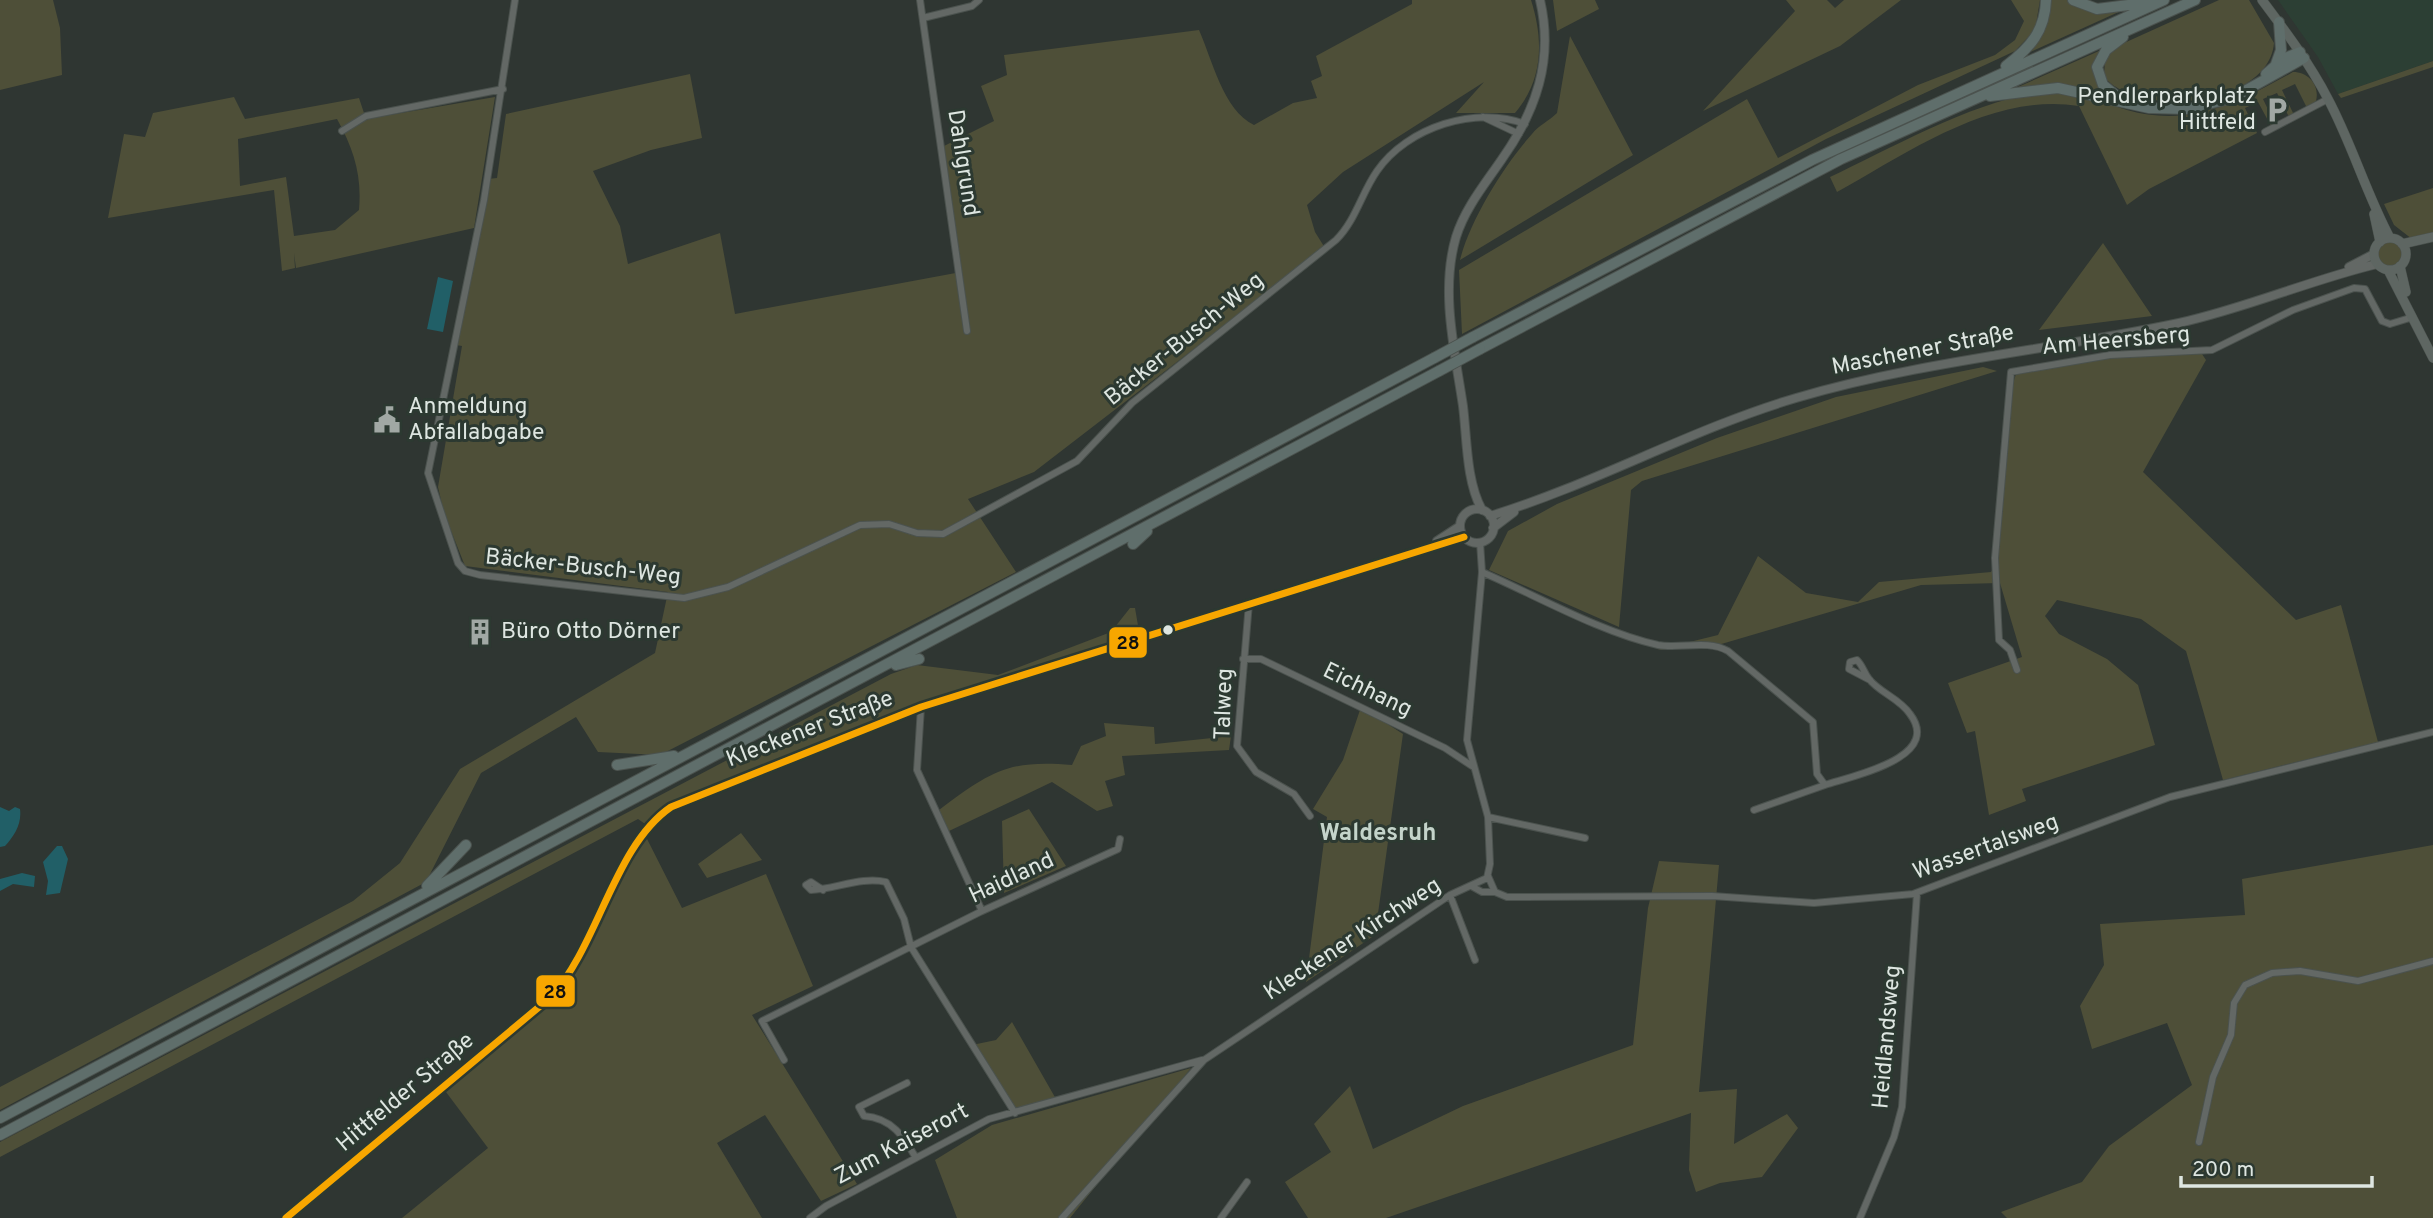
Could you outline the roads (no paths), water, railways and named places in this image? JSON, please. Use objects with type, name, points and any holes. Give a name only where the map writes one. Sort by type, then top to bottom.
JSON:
[{"type":"highway","points":[[1993,76],[2037,38],[2045,18],[2046,0]]},
{"type":"highway","points":[[2073,0],[2097,9],[2163,1]]},
{"type":"highway","points":[[0,1135],[1829,165],[2195,0]]},
{"type":"highway","points":[[0,1118],[1812,160],[2163,1]]},
{"type":"highway","points":[[2259,82],[2275,65],[2281,50],[2279,22]]},
{"type":"highway","points":[[2124,102],[2103,85],[2097,74],[2098,61],[2106,50],[2144,23]]},
{"type":"highway","points":[[1974,99],[2049,87],[2165,110],[2201,108],[2232,98],[2302,55]]},
{"type":"highway","points":[[2275,65],[2302,55]]},
{"type":"highway","points":[[1133,544],[1159,520]]},
{"type":"highway","points":[[877,670],[919,659]]},
{"type":"highway","points":[[617,765],[659,759],[699,747]]},
{"type":"highway","points":[[405,903],[432,882],[466,845]]},
{"type":"main road","points":[[2262,0],[2302,55],[2328,99],[2373,206],[2390,238],[2402,244],[2433,239]]},
{"type":"main road","points":[[2373,206],[2380,242],[2375,259],[2388,270],[2408,304]]},
{"type":"main road","points":[[2380,242],[2390,238]]},
{"type":"main road","points":[[2433,239],[2406,255],[2400,266],[2408,304],[2433,358]]},
{"type":"main road","points":[[2402,244],[2406,255]]},
{"type":"main road","points":[[2388,270],[2400,266]]},
{"type":"street","name":"Bäcker-Busch-Weg","points":[[515,0],[484,200],[428,473],[458,563],[465,572],[480,575],[684,598],[728,587],[860,525],[889,524],[916,533],[943,534],[1064,469],[1087,452],[1132,403],[1336,240],[1356,214],[1378,170],[1391,154],[1454,120],[1496,116],[1525,124]]},
{"type":"street","name":"Dahlgrund","points":[[920,0],[967,331]]},
{"type":"street","points":[[923,18],[972,6],[979,0]]},
{"type":"street","points":[[1482,510],[1470,510],[1462,517],[1460,526],[1464,537],[1480,542],[1487,538],[1493,528],[1490,516],[1482,510],[1473,482],[1452,323],[1451,260],[1457,235],[1471,204],[1525,124],[1541,82],[1545,27],[1540,0]]},
{"type":"street","points":[[342,131],[366,116],[503,89]]},
{"type":"street","points":[[2265,132],[2328,99]]},
{"type":"street","points":[[1481,116],[1519,134]]},
{"type":"street","name":"Maschener Straße","points":[[1490,516],[1525,505],[1721,424],[1828,389],[1891,373],[2184,322],[2243,306],[2375,259]]},
{"type":"street","name":"Am Heersberg","points":[[2017,670],[2010,650],[1998,640],[1995,558],[2011,372],[2110,355],[2213,350],[2293,310],[2354,288],[2365,289],[2382,321],[2390,324],[2413,317]]},
{"type":"street","points":[[1470,510],[1473,482]]},
{"type":"street","name":"Maschener Straße","points":[[1493,528],[1525,505]]},
{"type":"street","name":"Kleckener Straße","points":[[1423,550],[1460,526]]},
{"type":"street","name":"Kleckener Straße","points":[[551,997],[573,968],[633,850],[662,813],[682,801],[921,707],[1464,537]]},
{"type":"street","points":[[1480,542],[1482,572],[1467,740],[1488,817],[1488,876],[1495,892]]},
{"type":"street","points":[[1482,572],[1623,634],[1660,645],[1718,646],[1728,651],[1813,722],[1817,774],[1825,785]]},
{"type":"street","name":"Talweg","points":[[1249,603],[1237,746],[1256,772],[1294,794],[1310,816]]},
{"type":"street","name":"Eichhang","points":[[1243,659],[1261,659],[1445,748],[1472,766]]},
{"type":"street","points":[[1754,810],[1876,769],[1901,758],[1912,748],[1916,738],[1913,717],[1900,701],[1870,680]]},
{"type":"street","points":[[921,707],[917,770],[982,911]]},
{"type":"street","name":"Wassertalsweg","points":[[1473,887],[1482,892],[1495,892],[1507,897],[1712,896],[1805,903],[1917,893],[2170,797],[2433,732]]},
{"type":"street","points":[[1488,817],[1585,838]]},
{"type":"street","name":"Haidland","points":[[784,1060],[762,1021],[982,911],[1118,849],[1120,839]]},
{"type":"street","name":"Kleckener Kirchweg","points":[[1062,1218],[1204,1060],[1450,895],[1473,887],[1488,876]]},
{"type":"street","points":[[823,890],[877,880],[886,882],[904,919],[911,947],[1015,1113]]},
{"type":"street","name":"Heidlandsweg","points":[[1860,1218],[1894,1138],[1902,1107],[1917,893]]},
{"type":"street","points":[[1450,895],[1475,960]]},
{"type":"street","points":[[2199,1142],[2213,1077],[2231,1035],[2234,1003],[2245,985],[2272,973],[2300,971],[2358,981],[2433,961]]},
{"type":"street","name":"Hittfelder Straße","points":[[286,1218],[551,997]]},
{"type":"street","name":"Zum Kaiserort","points":[[810,1218],[826,1206],[989,1119],[1204,1060]]},
{"type":"street","points":[[907,1083],[859,1107],[864,1116],[880,1120],[901,1132],[916,1158]]},
{"type":"street","points":[[1221,1218],[1248,1182]]},
{"type":"water","points":[[438,277],[453,281],[443,332],[427,329]]},
{"type":"water","points":[[0,807],[9,811],[15,807],[20,809],[20,814],[19,825],[14,834],[5,846],[0,847]]},
{"type":"water","points":[[57,846],[62,846],[68,859],[60,893],[46,895],[48,881],[43,862]]},
{"type":"water","points":[[22,873],[35,876],[34,887],[13,884],[0,891],[0,879]]},
{"type":"place","name":"Pendlerparkplatz Hittfeld","points":[[2277,110]]},
{"type":"place","name":"Anmeldung Abfallabgabe","points":[[387,420]]},
{"type":"place","name":"Büro Otto Dörner","points":[[480,632]]},
{"type":"district","name":"Waldesruh","points":[[1378,834]]}]
